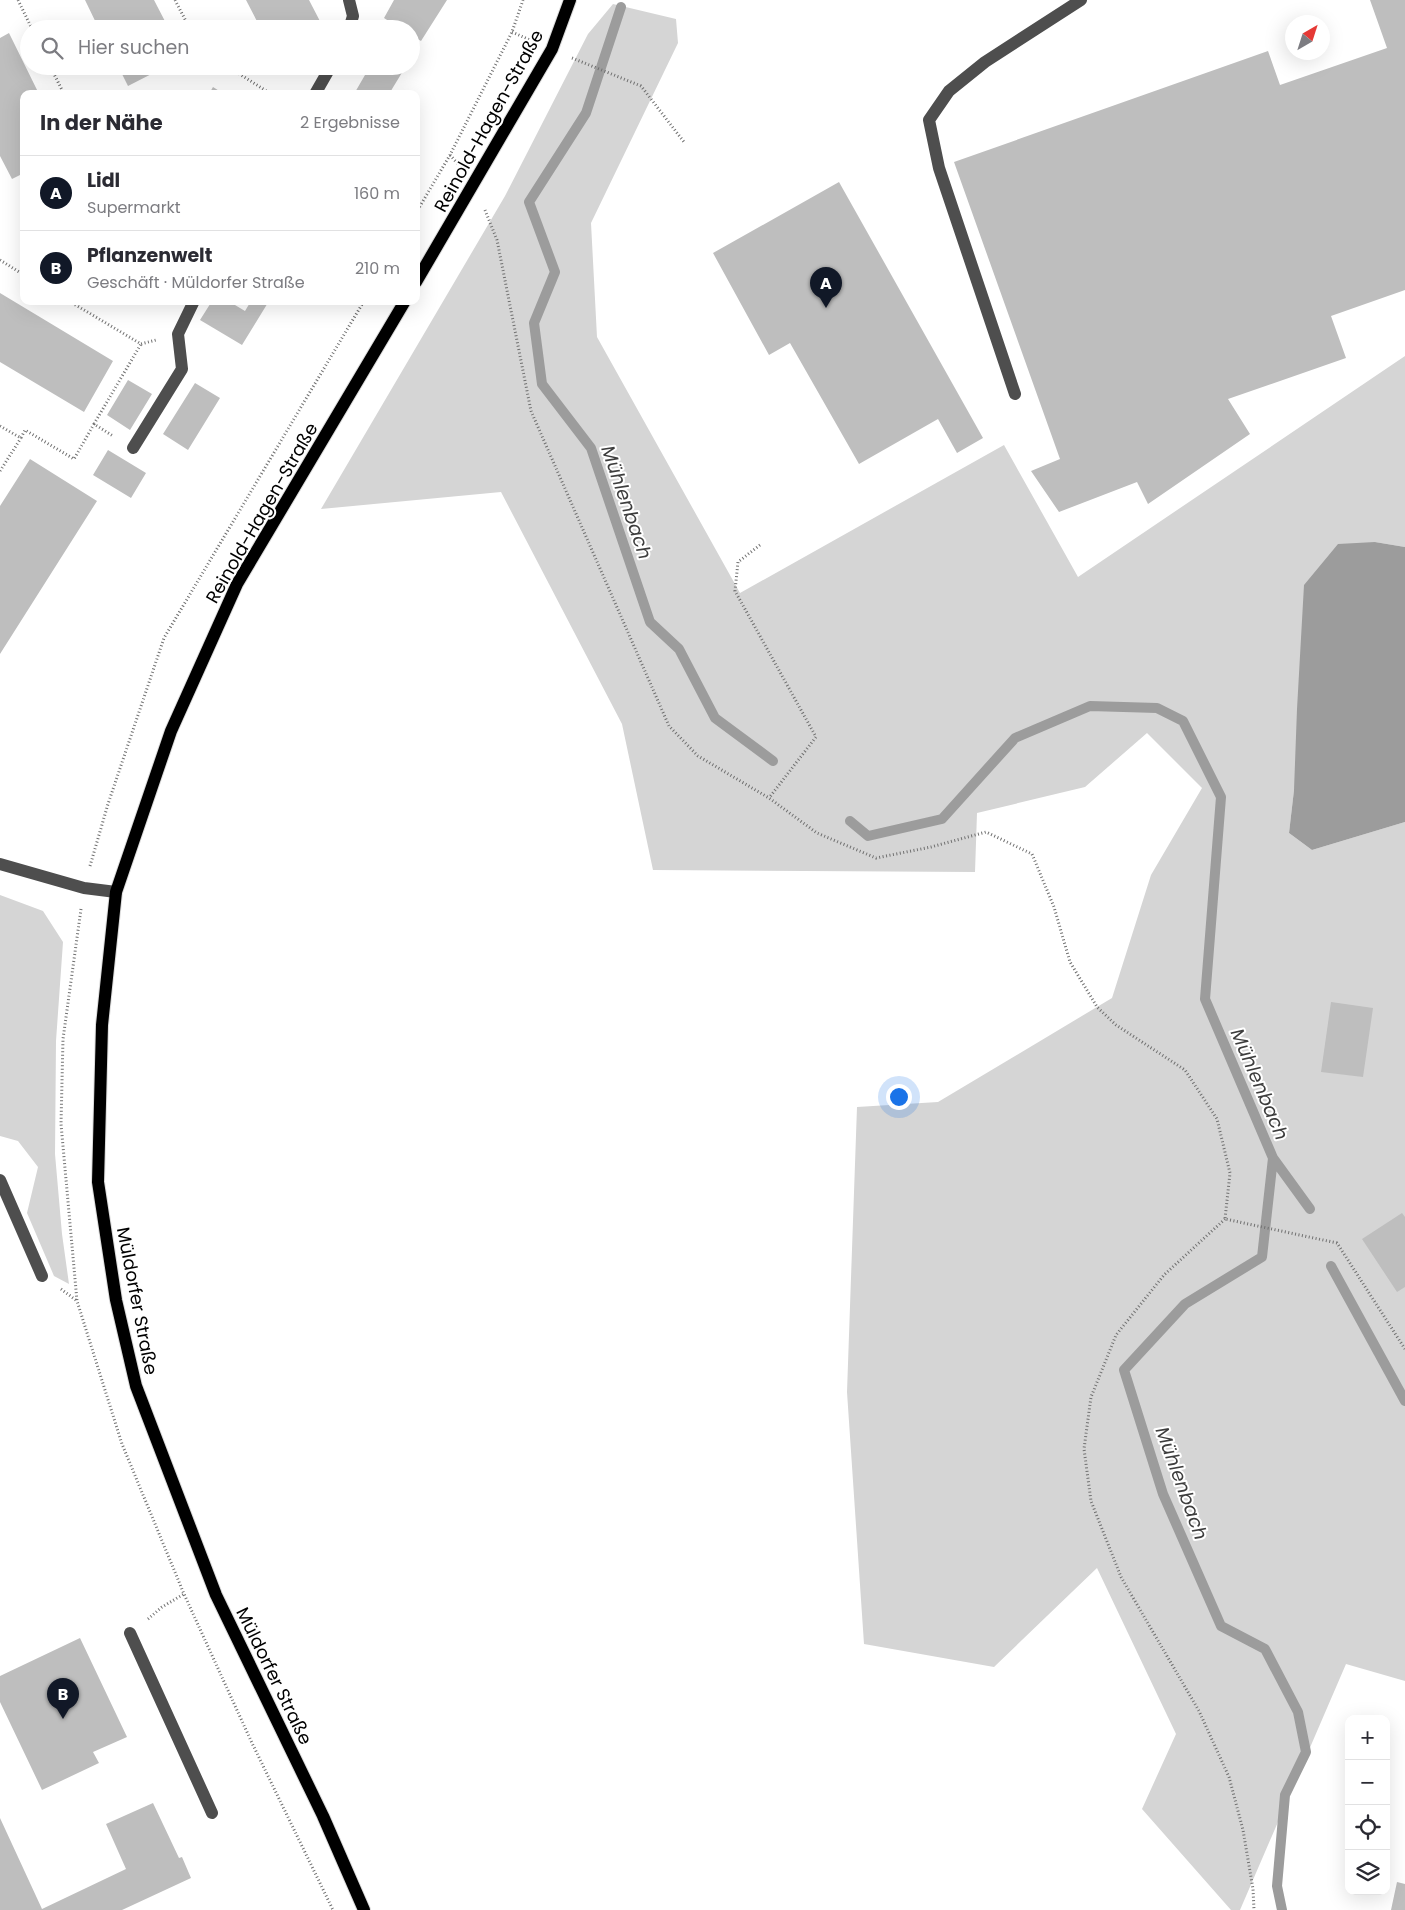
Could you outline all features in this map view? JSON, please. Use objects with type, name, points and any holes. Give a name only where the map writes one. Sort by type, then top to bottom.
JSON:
[{"type":"main road","name":"Reinold-Hagen-Straße","points":[[420,275],[552,50],[570,0]]},
{"type":"main road","name":"Reinold-Hagen-Straße","points":[[116,892],[171,731],[238,584],[403,305]]},
{"type":"main road","name":"Müldorfer Straße","points":[[116,892],[102,1025],[98,1182],[116,1300],[136,1386],[216,1595],[322,1816],[364,1910]]},
{"type":"street","points":[[349,0],[353,16],[352,20]]},
{"type":"street","points":[[1015,394],[938,168],[929,120],[949,91],[985,62],[1081,0]]},
{"type":"street","points":[[317,90],[326,75]]},
{"type":"street","points":[[133,448],[182,369],[178,334],[192,305]]},
{"type":"street","points":[[0,864],[84,888],[116,892]]},
{"type":"street","points":[[0,1180],[42,1276]]},
{"type":"street","points":[[130,1634],[212,1813]]},
{"type":"path","points":[[18,0],[28,20]]},
{"type":"path","points":[[176,0],[186,20]]},
{"type":"path","points":[[420,206],[450,155],[512,32],[522,0]]},
{"type":"path","points":[[585,63],[641,86],[684,142]]},
{"type":"path","points":[[54,75],[62,90]]},
{"type":"path","points":[[240,75],[264,90]]},
{"type":"path","points":[[475,183],[498,240],[531,411],[669,726],[698,756],[769,798],[818,834],[876,858],[931,847],[986,832],[1032,854],[1054,907],[1070,962],[1097,1007],[1116,1025],[1185,1070],[1217,1119],[1230,1173],[1225,1219],[1164,1275],[1116,1335],[1090,1397],[1084,1449],[1091,1501],[1121,1577],[1199,1711],[1229,1777],[1244,1830],[1253,1888],[1254,1910]]},
{"type":"path","points":[[0,260],[20,272]]},
{"type":"path","points":[[76,305],[141,344]]},
{"type":"path","points":[[333,1910],[252,1743],[184,1594],[122,1444],[77,1302],[61,1124],[63,1039],[84,888],[108,804],[164,638],[362,305]]},
{"type":"path","points":[[0,471],[25,430],[74,459],[141,344],[178,334]]},
{"type":"path","points":[[94,424],[133,448]]},
{"type":"path","points":[[0,426],[20,438]]},
{"type":"path","points":[[760,545],[738,562],[735,591],[816,737],[769,798]]},
{"type":"path","points":[[1225,1219],[1285,1230],[1337,1243],[1405,1348]]},
{"type":"path","points":[[130,1634],[162,1607],[184,1594]]},
{"type":"shaded area","points":[[613,4],[676,19],[678,43],[591,223],[597,337],[740,593],[1004,445],[1078,577],[1405,356],[1405,547],[1375,542],[1294,790],[1289,833],[1312,850],[1405,822],[1405,1681],[1346,1664],[1240,1910],[1231,1910],[1142,1809],[1176,1734],[1097,1568],[994,1667],[864,1644],[847,1392],[857,1107],[938,1102],[1112,998],[1151,875],[1202,788],[1147,733],[1085,787],[977,813],[975,872],[653,870],[622,724],[501,492],[321,509],[505,196],[588,34]]},
{"type":"shaded area","points":[[1375,542],[1405,547],[1405,822],[1312,850],[1289,833],[1294,790],[1304,585],[1338,544]]},
{"type":"shaded area","points":[[0,895],[43,911],[63,942],[56,1041],[55,1154],[62,1234],[69,1284],[54,1276],[27,1213],[38,1167],[18,1141],[0,1136]]},
{"type":"building","points":[[85,0],[154,0],[164,20],[95,20]]},
{"type":"building","points":[[246,0],[309,0],[319,20],[256,20]]},
{"type":"building","points":[[394,0],[447,0],[421,41],[420,20],[387,20],[384,18]]},
{"type":"building","points":[[1370,0],[1405,0],[1405,290],[1331,316],[1346,358],[1228,399],[1250,434],[1148,504],[1137,482],[1059,512],[1031,471],[1060,459],[954,162],[1268,51],[1280,85],[1387,48]]},
{"type":"building","points":[[9,33],[20,55],[20,75],[30,75],[37,90],[20,90],[20,175],[12,179],[0,156],[0,38]]},
{"type":"building","points":[[122,75],[149,75],[128,86]]},
{"type":"building","points":[[365,75],[401,75],[391,90],[356,90]]},
{"type":"building","points":[[839,182],[983,438],[957,453],[938,419],[859,464],[790,343],[769,355],[713,253]]},
{"type":"building","points":[[0,293],[113,361],[84,412],[0,362]]},
{"type":"building","points":[[209,305],[235,305],[245,311],[249,305],[267,305],[242,345],[200,320]]},
{"type":"building","points":[[128,380],[152,394],[130,430],[107,415]]},
{"type":"building","points":[[195,383],[220,398],[188,450],[163,434]]},
{"type":"building","points":[[108,450],[146,473],[131,498],[93,475]]},
{"type":"building","points":[[30,459],[97,501],[0,654],[0,506]]},
{"type":"building","points":[[1331,1002],[1373,1008],[1363,1077],[1321,1072]]},
{"type":"building","points":[[1402,1213],[1405,1217],[1405,1287],[1397,1292],[1362,1239]]},
{"type":"building","points":[[80,1638],[127,1737],[93,1752],[99,1763],[42,1790],[0,1702],[0,1676]]},
{"type":"building","points":[[153,1803],[179,1858],[182,1857],[191,1878],[122,1910],[0,1910],[0,1818],[42,1909],[126,1869],[106,1824]]},
{"type":"building","points":[[1397,1882],[1405,1884],[1405,1910],[1391,1910]]},
{"type":"waterway","name":"Mühlenbach","points":[[621,7],[586,113],[529,202],[555,272],[534,323],[542,384],[591,448],[650,622],[679,649],[715,718],[773,761]]},
{"type":"waterway","name":"Mühlenbach","points":[[850,821],[868,836],[942,819],[1015,738],[1090,706],[1157,708],[1183,721],[1221,797],[1205,999],[1273,1158],[1262,1257],[1185,1304],[1124,1370],[1163,1494],[1221,1626],[1265,1649],[1298,1712],[1306,1752],[1285,1795],[1277,1886],[1282,1910]]},
{"type":"waterway","points":[[1273,1158],[1310,1209]]},
{"type":"waterway","points":[[1331,1266],[1405,1401]]},
{"type":"place","name":"Lidl","points":[[826,308]]},
{"type":"place","name":"Pflanzenwelt","points":[[63,1719]]}]
